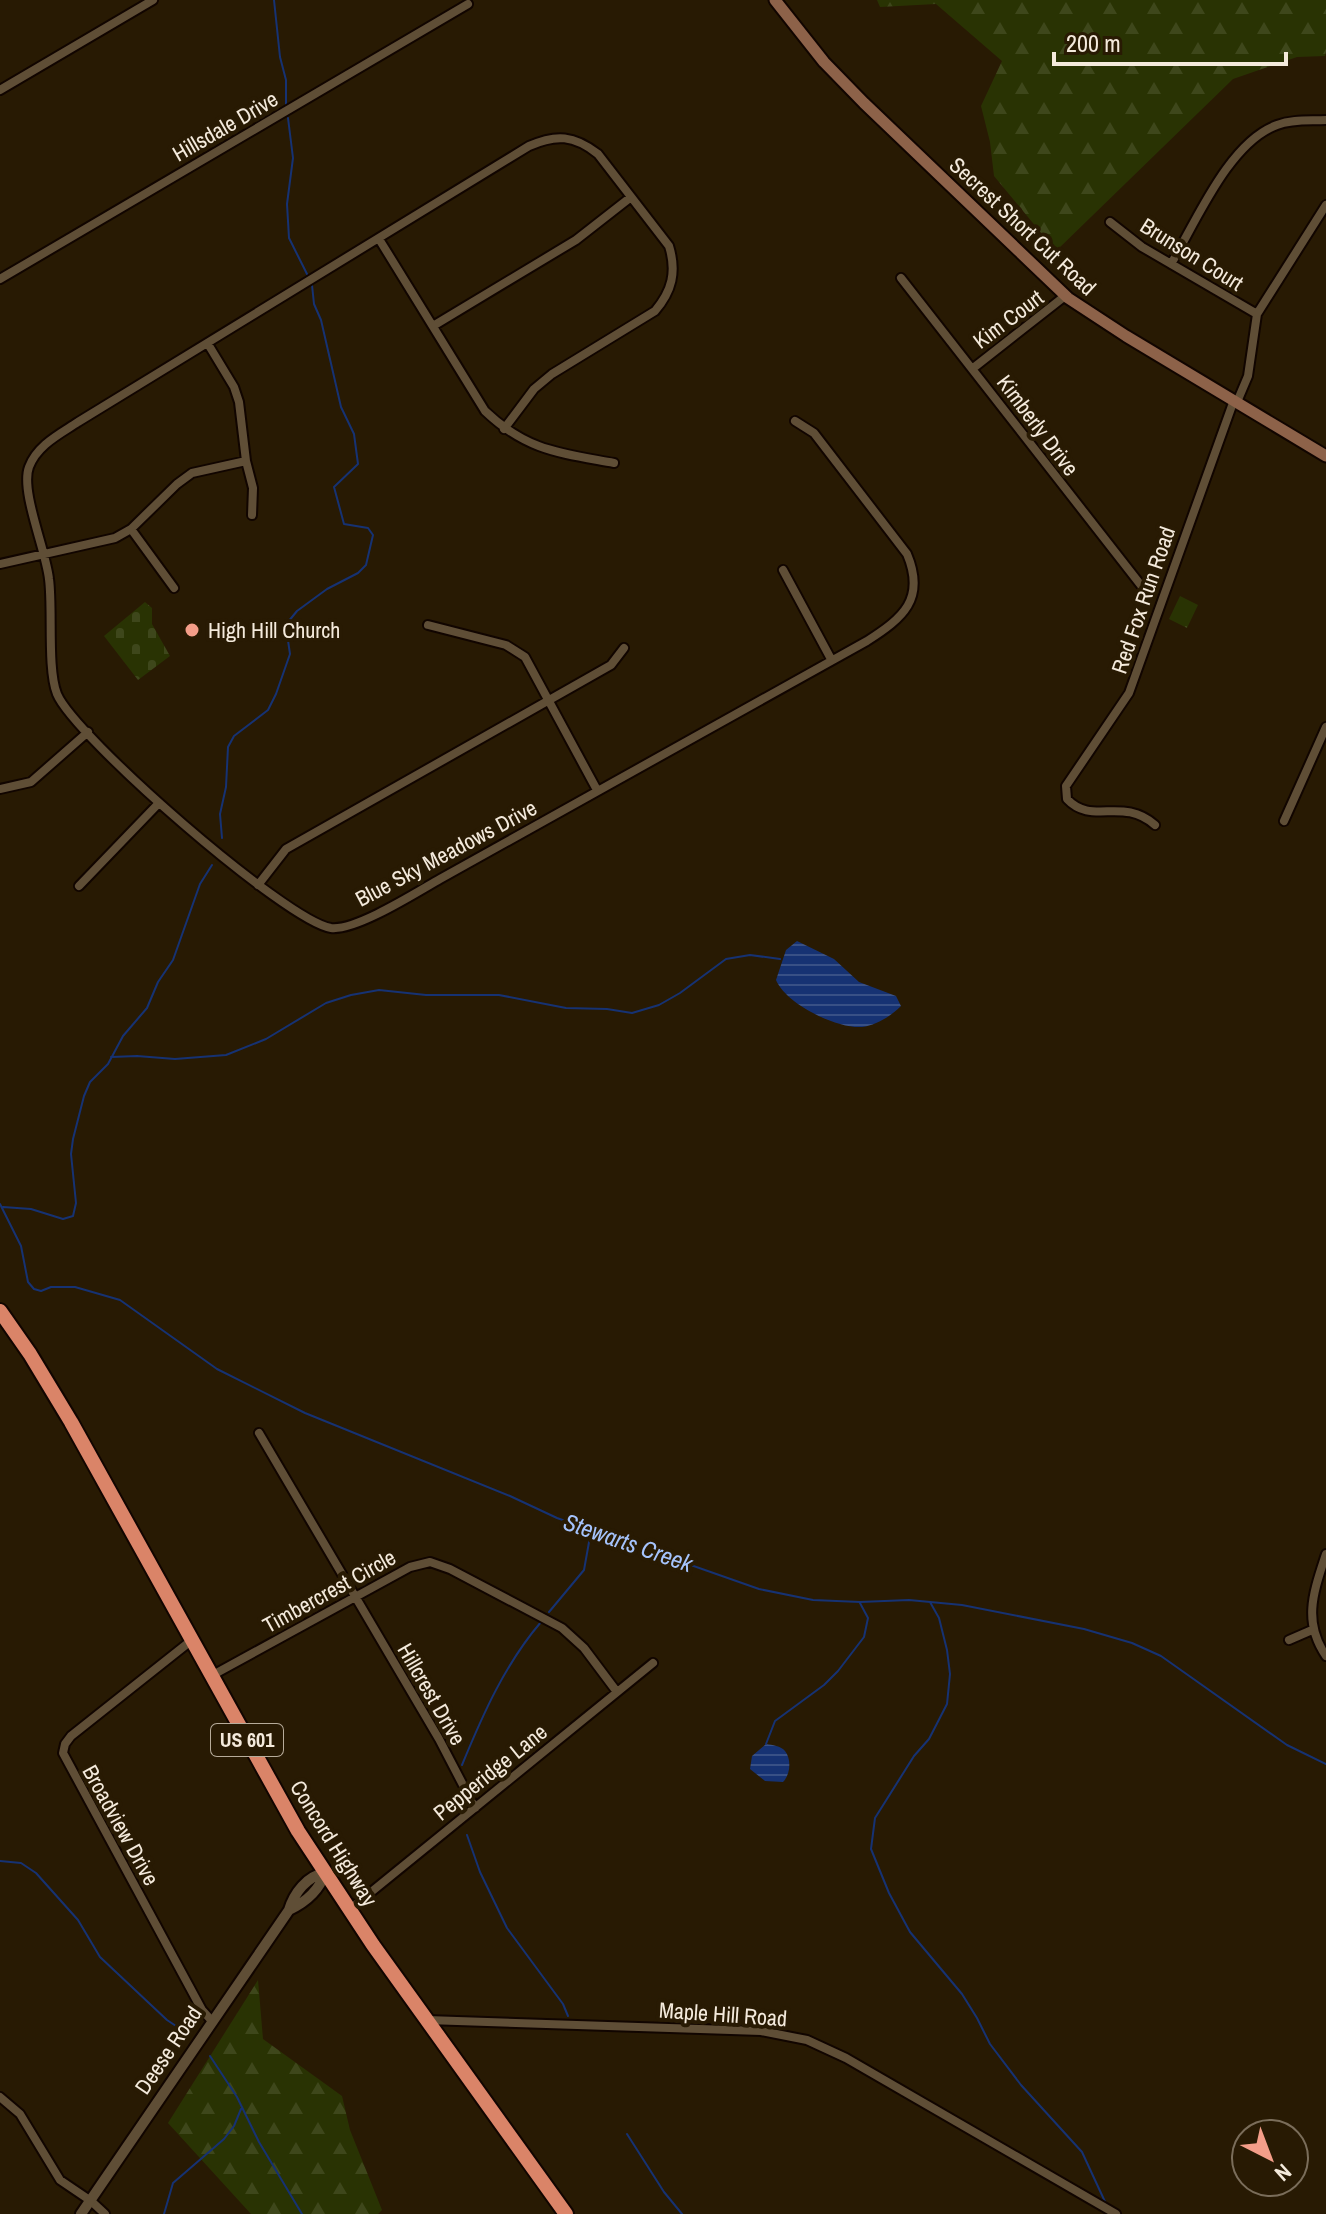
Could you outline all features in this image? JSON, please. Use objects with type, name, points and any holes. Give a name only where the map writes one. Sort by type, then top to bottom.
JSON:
[{"type":"highway","name":"Concord Highway","points":[[0,1311],[71,1422],[274,1789],[325,1873],[566,2214]]},
{"type":"main road","name":"Secrest Short Cut Road","points":[[775,0],[848,87],[1065,296],[1092,316],[1326,456]]},
{"type":"street","points":[[0,90],[153,0]]},
{"type":"street","name":"Hillsdale Drive","points":[[0,279],[468,4]]},
{"type":"street","points":[[1171,264],[1241,149],[1258,134],[1278,124],[1326,120]]},
{"type":"street","name":"Blue Sky Meadows Drive","points":[[504,429],[534,389],[552,374],[655,311],[666,297],[675,264],[669,246],[598,154],[583,142],[546,138],[78,422],[49,441],[29,467],[27,485],[49,580],[57,693],[88,732],[158,804],[258,885],[302,915],[329,928],[344,928],[392,905],[893,625],[907,610],[913,591],[913,569],[907,554],[814,433],[795,421]]},
{"type":"street","points":[[433,326],[576,240],[631,197]]},
{"type":"street","points":[[1236,401],[1248,376],[1257,314],[1326,205]]},
{"type":"street","name":"Brunson Court","points":[[1110,222],[1142,247],[1257,314]]},
{"type":"street","points":[[379,239],[485,411],[504,429],[529,444],[614,463]]},
{"type":"street","name":"Kimberly Drive","points":[[901,278],[1147,593]]},
{"type":"street","name":"Kim Court","points":[[972,369],[1065,296]]},
{"type":"street","points":[[208,344],[234,387],[253,488],[252,515]]},
{"type":"street","name":"Red Fox Run Road","points":[[1155,825],[1137,812],[1081,809],[1067,799],[1066,786],[1129,693],[1236,401]]},
{"type":"street","points":[[0,564],[115,538],[131,529],[192,473],[246,461]]},
{"type":"street","points":[[131,529],[174,588]]},
{"type":"street","points":[[783,570],[831,659]]},
{"type":"street","points":[[428,625],[506,645],[525,657],[597,790]]},
{"type":"street","points":[[258,885],[286,849],[611,665],[624,648]]},
{"type":"street","points":[[1284,821],[1326,727]]},
{"type":"street","points":[[0,789],[31,782],[88,732]]},
{"type":"street","points":[[79,886],[158,804]]},
{"type":"street","name":"Hillcrest Drive","points":[[259,1433],[439,1739],[475,1808]]},
{"type":"street","points":[[1326,1554],[1316,1585],[1312,1630],[1326,1656]]},
{"type":"street","name":"Timbercrest Circle","points":[[211,1676],[423,1562],[450,1569],[562,1628],[584,1648],[617,1692]]},
{"type":"street","points":[[1289,1640],[1312,1630]]},
{"type":"street","name":"Broadview Drive","points":[[192,1640],[71,1736],[63,1753],[194,1996],[212,2021]]},
{"type":"street","name":"Pepperidge Lane","points":[[349,1910],[653,1663]]},
{"type":"street","name":"Deese Road","points":[[81,2214],[289,1910],[293,1899],[313,1875],[325,1873]]},
{"type":"street","name":"Maple Hill Road","points":[[427,2020],[746,2031],[776,2033],[807,2040],[869,2071],[1116,2214]]},
{"type":"street","points":[[0,2097],[20,2114],[60,2180],[105,2214]]},
{"type":"green space","points":[[877,0],[1326,0],[1326,52],[1325,56],[1297,57],[1233,79],[1056,251],[994,176],[981,106],[1002,61],[936,4],[880,7]]},
{"type":"green space","points":[[1180,596],[1198,605],[1187,628],[1169,619]]},
{"type":"green space","points":[[145,602],[152,608],[152,624],[170,656],[138,680],[104,636]]},
{"type":"green space","points":[[258,1980],[263,2039],[342,2096],[350,2130],[382,2210],[378,2214],[251,2214],[168,2123]]},
{"type":"water","points":[[797,941],[834,959],[859,982],[896,996],[901,1006],[883,1020],[852,1027],[826,1019],[801,1006],[776,980],[786,950]]},
{"type":"water","points":[[766,1744],[781,1748],[789,1759],[783,1782],[765,1781],[750,1769],[752,1756]]},
{"type":"waterway","points":[[274,0],[280,57],[286,80],[286,107]]},
{"type":"waterway","points":[[288,118],[293,158],[287,204],[289,238],[308,276]]},
{"type":"waterway","points":[[222,838],[220,814],[226,787],[228,747],[234,736],[268,710],[276,694],[290,654],[288,622],[297,611],[327,589],[358,573],[366,565],[373,535],[368,528],[344,524],[334,487],[358,464],[354,434],[341,407],[321,320],[314,304],[312,285]]},
{"type":"waterway","points":[[3,1207],[31,1209],[63,1219],[73,1216],[76,1203],[71,1154],[84,1096],[90,1082],[108,1064],[123,1036],[147,1008],[158,982],[173,960],[200,884],[212,865]]},
{"type":"waterway","points":[[111,1057],[175,1059],[226,1055],[266,1039],[326,1003],[379,990],[426,995],[499,995],[566,1008],[632,1013],[659,1005],[680,993],[726,959],[750,955],[780,959]]},
{"type":"waterway","name":"Stewarts Creek","points":[[0,1204],[21,1246],[28,1282],[34,1289],[75,1287],[120,1300],[217,1369],[305,1413],[557,1518],[759,1589],[813,1600],[909,1600],[962,1605],[1084,1629],[1132,1643],[1161,1656],[1287,1745],[1326,1764]]},
{"type":"waterway","points":[[549,1612],[584,1570],[591,1531]]},
{"type":"waterway","points":[[930,1602],[939,1618],[947,1650],[950,1674],[947,1704],[929,1739],[914,1756],[875,1818],[871,1849],[889,1893],[910,1932],[962,1994],[990,2044],[1021,2085],[1082,2152],[1107,2206]]},
{"type":"waterway","points":[[766,1744],[775,1721],[824,1685],[864,1637],[868,1618],[860,1603]]},
{"type":"waterway","points":[[462,1765],[506,1672],[541,1622]]},
{"type":"waterway","points":[[467,1835],[480,1872],[507,1928],[563,2004],[568,2016]]},
{"type":"waterway","points":[[0,1861],[21,1863],[36,1873],[78,1920],[100,1957],[167,2020],[188,2034]]},
{"type":"waterway","points":[[210,2056],[237,2097],[259,2142],[302,2214]]},
{"type":"waterway","points":[[164,2214],[173,2183],[224,2139],[241,2109]]},
{"type":"waterway","points":[[627,2134],[682,2214]]},
{"type":"place","name":"High Hill Church","points":[[192,630]]}]
